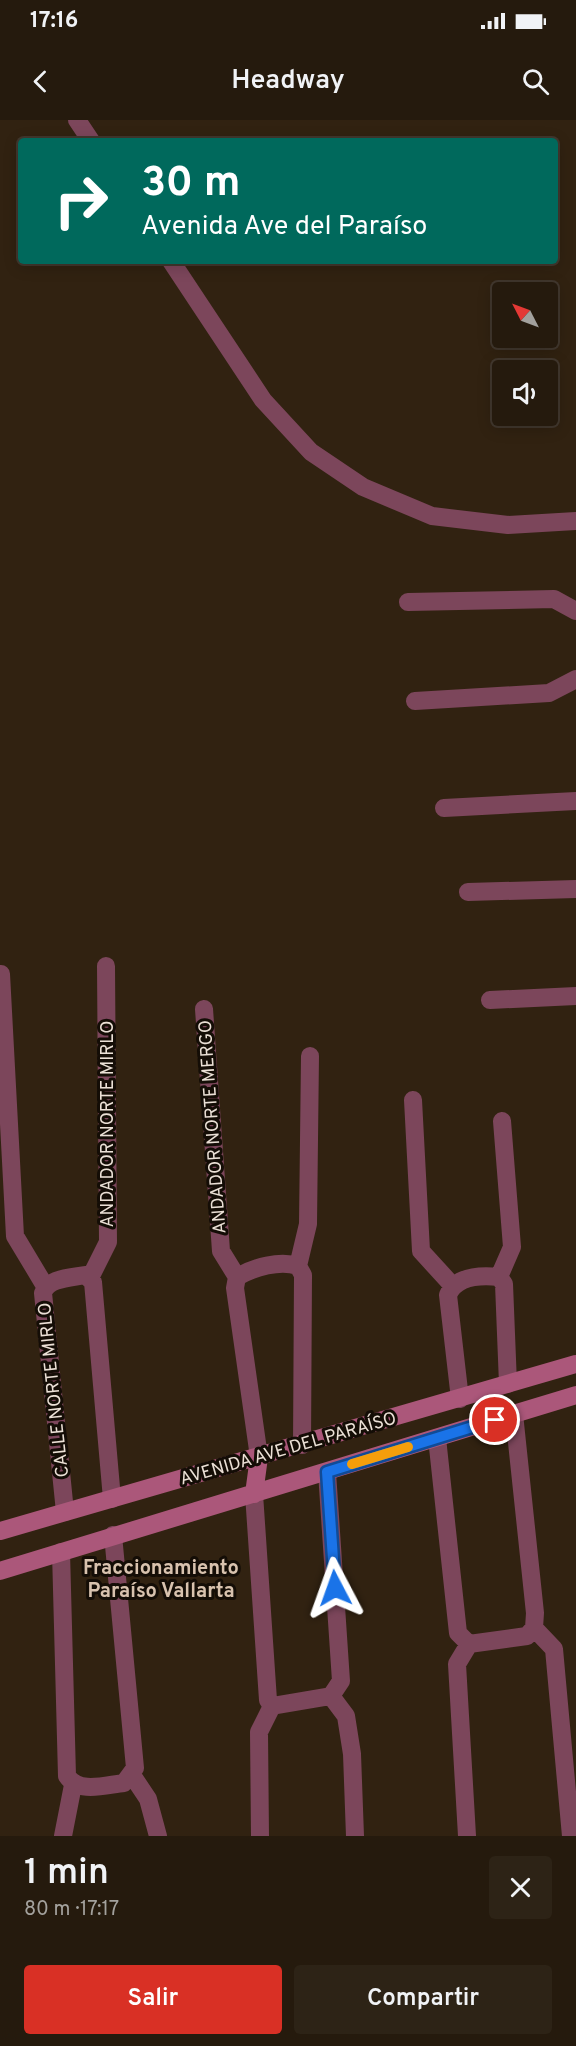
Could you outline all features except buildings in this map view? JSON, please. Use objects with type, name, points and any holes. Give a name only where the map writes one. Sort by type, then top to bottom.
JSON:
[{"type":"street","points":[[77,120],[89,138]]},
{"type":"street","points":[[173,264],[262,400],[311,452],[363,487],[432,516],[508,525],[576,521]]},
{"type":"street","points":[[408,602],[554,600],[576,611]]},
{"type":"street","points":[[415,701],[549,693],[576,679]]},
{"type":"street","points":[[444,808],[576,801]]},
{"type":"street","points":[[468,892],[576,889]]},
{"type":"street","name":"ANDADOR NORTE MIRLO","points":[[90,1278],[108,1242],[106,966]]},
{"type":"street","points":[[1,974],[15,1236],[45,1286]]},
{"type":"street","points":[[490,1000],[576,996]]},
{"type":"street","name":"ANDADOR NORTE MERGO","points":[[204,1009],[220,1251],[237,1277]]},
{"type":"street","points":[[302,1445],[303,1275],[298,1266],[308,1224],[310,1056]]},
{"type":"street","points":[[413,1100],[421,1251],[452,1285]]},
{"type":"street","points":[[499,1278],[512,1246],[502,1121]]},
{"type":"street","points":[[272,1707],[268,1700],[254,1494],[259,1457],[235,1288],[237,1277],[286,1262],[298,1266]]},
{"type":"street","name":"CALLE NORTE MIRLO","points":[[65,1512],[43,1293],[45,1286],[51,1282],[85,1275],[90,1278]]},
{"type":"street","points":[[90,1278],[93,1282],[112,1499]]},
{"type":"street","points":[[460,1399],[448,1295],[452,1285],[459,1280],[499,1278]]},
{"type":"street","points":[[499,1278],[504,1284],[508,1384]]},
{"type":"street","name":"AVENIDA AVE DEL PARAÍSO","points":[[0,1531],[576,1364]]},
{"type":"street","name":"AVENIDA AVE DEL PARAÍSO","points":[[0,1571],[576,1395]]},
{"type":"street","points":[[469,1644],[527,1636],[534,1628],[535,1613],[514,1414]]},
{"type":"street","points":[[437,1438],[455,1621],[458,1633],[469,1644]]},
{"type":"street","points":[[272,1707],[331,1696],[341,1681],[327,1472]]},
{"type":"street","points":[[61,1552],[67,1776],[73,1785],[80,1788],[124,1784],[135,1768],[113,1535]]},
{"type":"street","points":[[534,1628],[554,1649],[571,1836]]},
{"type":"street","points":[[467,1836],[457,1664],[469,1644]]},
{"type":"street","points":[[331,1696],[346,1716],[352,1754],[355,1836]]},
{"type":"street","points":[[260,1836],[259,1732],[272,1707]]},
{"type":"street","points":[[132,1775],[148,1799],[158,1836]]},
{"type":"street","points":[[63,1836],[73,1785]]},
{"type":"slow traffic","points":[[352,1464],[408,1447]]},
{"type":"district","name":"Fraccionamiento Paraíso Vallarta","points":[[161,1578]]},
{"type":"route","points":[[335,1588],[327,1472],[495,1420]]}]
